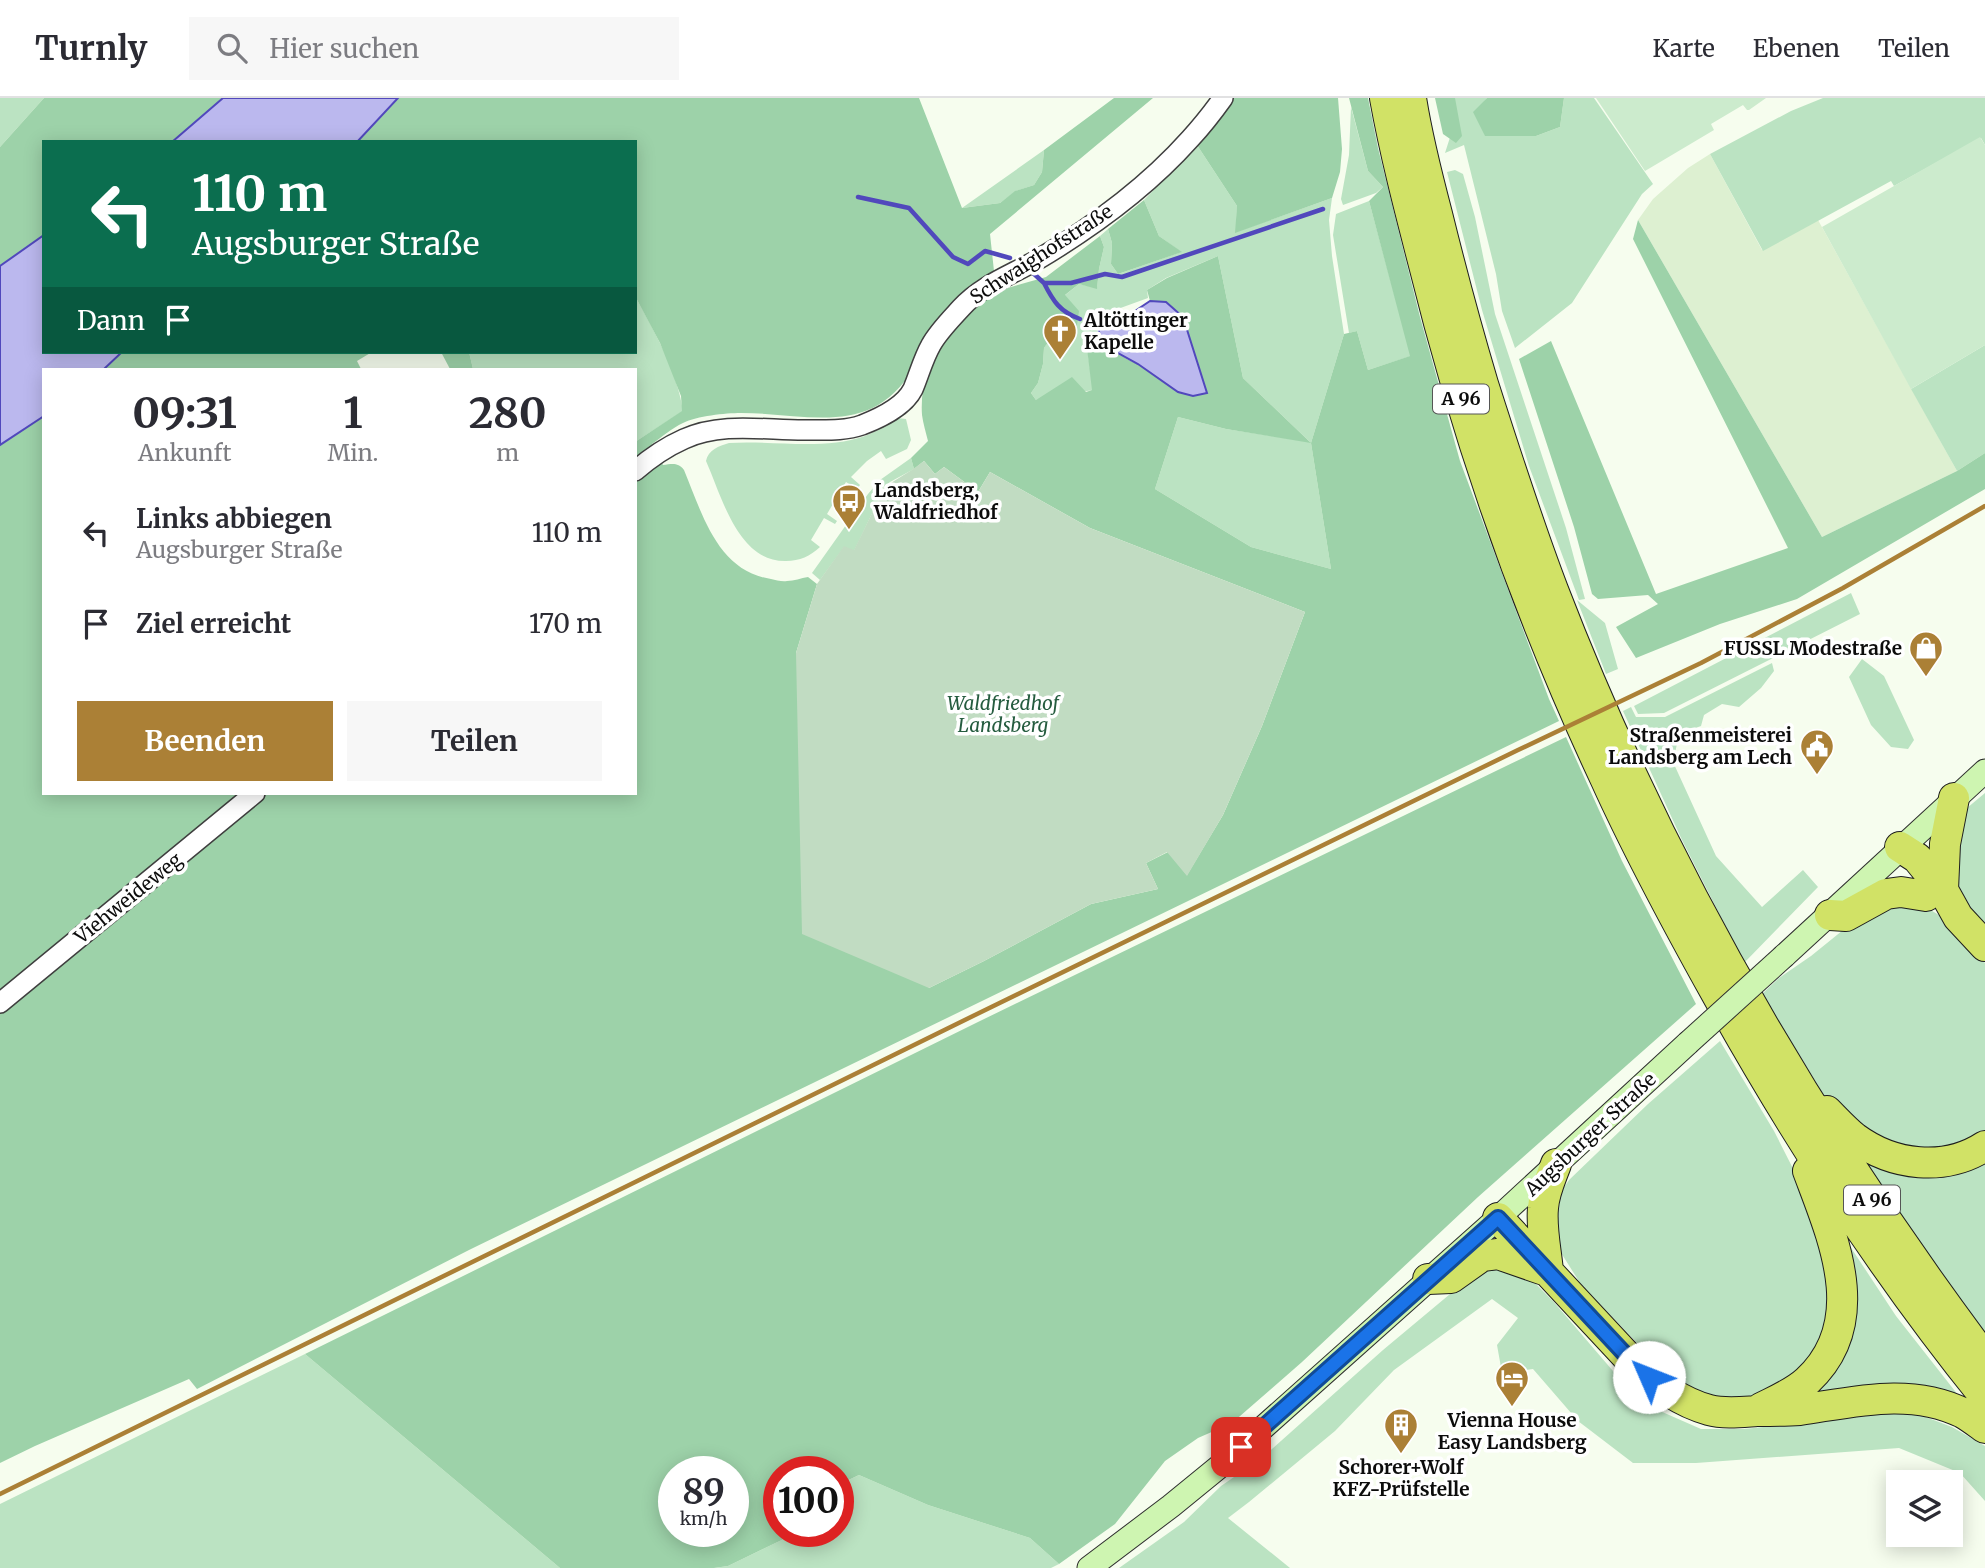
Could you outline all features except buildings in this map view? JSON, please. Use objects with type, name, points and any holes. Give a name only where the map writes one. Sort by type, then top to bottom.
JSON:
[{"type":"highway","name":"A 96","points":[[1385,98],[1393,143],[1437,319],[1479,460],[1566,692],[1643,859],[1791,1124],[1890,1271],[1985,1397]]},
{"type":"highway","name":"A 96","points":[[1411,98],[1417,134],[1462,314],[1505,454],[1552,589],[1628,769],[1721,953],[1769,1036],[1846,1162],[1902,1245],[1985,1358]]},
{"type":"highway","points":[[1934,893],[1954,798]]},
{"type":"highway","points":[[1900,848],[1904,864],[1914,882],[1934,893],[1985,946]]},
{"type":"highway","points":[[1830,915],[1846,916],[1886,894],[1934,893]]},
{"type":"highway","points":[[1769,1036],[1828,1112],[1856,1138],[1881,1153],[1908,1161],[1933,1164],[1956,1160],[1985,1146]]},
{"type":"highway","points":[[1754,1411],[1792,1392],[1817,1370],[1837,1336],[1842,1314],[1843,1294],[1835,1243],[1791,1124]]},
{"type":"highway","points":[[1548,1271],[1543,1205],[1556,1164]]},
{"type":"highway","points":[[1498,1218],[1636,1366],[1662,1388],[1689,1404],[1712,1411],[1797,1410],[1869,1399],[1903,1398],[1945,1406],[1963,1413],[1985,1428]]},
{"type":"highway","points":[[1428,1279],[1451,1278],[1482,1256],[1498,1254],[1548,1271]]},
{"type":"main road","name":"Augsburger Straße","points":[[1089,1568],[1220,1466],[1498,1218],[1985,771]]},
{"type":"street","name":"Schwaighofstraße","points":[[637,469],[661,451],[685,438],[710,430],[844,429],[861,425],[894,408],[912,391],[932,344],[962,306],[990,284],[1036,261],[1116,206],[1164,166],[1191,139],[1223,98]]},
{"type":"street","name":"Viehweideweg","points":[[0,1003],[253,795]]},
{"type":"green space","points":[[0,98],[44,98],[0,147]]},
{"type":"green space","points":[[44,98],[223,98],[174,140],[42,140],[42,236],[0,266],[0,147]]},
{"type":"green space","points":[[398,98],[919,98],[962,208],[1000,203],[1015,191],[1034,185],[1042,172],[1044,150],[1114,98],[1153,98],[990,234],[994,271],[897,390],[879,405],[859,413],[837,417],[719,414],[679,425],[652,444],[663,465],[682,467],[714,538],[737,565],[752,574],[771,579],[792,581],[808,577],[817,584],[796,653],[929,988],[1091,904],[1158,889],[1146,863],[1168,852],[1187,875],[1223,815],[1262,726],[1305,612],[1090,528],[990,472],[978,492],[944,467],[935,474],[924,461],[914,469],[911,458],[928,441],[922,415],[923,394],[934,358],[957,326],[1000,286],[1004,289],[1046,277],[1100,236],[1104,247],[1097,289],[1079,284],[1065,295],[1079,311],[1077,325],[1071,340],[1051,338],[1044,348],[1038,383],[1031,393],[1036,400],[1072,377],[1086,392],[1092,390],[1086,340],[1097,323],[1101,340],[1108,347],[1149,370],[1206,393],[1195,360],[1166,302],[1150,301],[1147,290],[1167,278],[1218,256],[1243,378],[1311,443],[1344,334],[1357,331],[1368,370],[1410,356],[1369,201],[1383,187],[1368,171],[1349,98],[1368,98],[1420,317],[1460,461],[1559,721],[469,1250],[197,1389],[189,1379],[0,1463],[0,445],[42,417],[42,795],[637,795],[637,441],[682,411],[681,396],[660,343],[637,300],[637,140],[359,140]],"holes":[[[1178,417],[1226,429],[1311,443],[1331,569],[1251,547],[1155,489]]]},
{"type":"green space","points":[[1228,98],[1338,98],[1342,149],[1340,172],[1332,198],[1235,233],[1237,206],[1197,145]]},
{"type":"green space","points":[[1435,98],[1455,98],[1462,136],[1456,143],[1443,134]]},
{"type":"green space","points":[[1446,98],[1487,98],[1483,103],[1485,136],[1536,136],[1560,127],[1564,98],[1594,98],[1653,184],[1642,194],[1572,303],[1515,348],[1502,311],[1496,274],[1464,145],[1445,153],[1453,128]]},
{"type":"green space","points":[[1487,98],[1564,98],[1560,127],[1536,136],[1485,136],[1473,112]]},
{"type":"green space","points":[[1596,98],[1766,98],[1749,110],[1743,105],[1711,124],[1714,130],[1645,171]]},
{"type":"green space","points":[[1823,98],[1985,98],[1985,145],[1981,138],[1894,186],[1891,181],[1763,251],[1710,154],[1791,111]]},
{"type":"green space","points":[[1351,107],[1368,171],[1383,187],[1376,193],[1343,205],[1341,199],[1349,155]]},
{"type":"green space","points":[[1980,137],[1985,145],[1985,345],[1911,389],[1822,227]]},
{"type":"green space","points":[[1197,145],[1237,206],[1236,232],[1332,198],[1329,220],[1332,256],[1344,334],[1311,443],[1331,569],[1251,547],[1155,489],[1178,417],[1226,429],[1310,442],[1243,378],[1218,256],[1166,278],[1147,290],[1148,298],[1104,314],[1086,340],[1093,390],[1036,400],[1031,393],[1038,383],[1044,348],[1051,337],[1071,340],[1064,296],[1079,284],[1097,288],[1104,247],[1100,236],[1108,229],[1112,243],[1111,264],[1118,274],[1181,252],[1159,236],[1144,200]]},
{"type":"green space","points":[[1044,150],[1042,172],[1034,185],[1016,191],[1000,203],[962,208]]},
{"type":"green space","points":[[1710,154],[1762,250],[1818,220],[1957,471],[1822,537],[1638,220],[1653,199],[1688,168]]},
{"type":"green space","points":[[1455,170],[1463,174],[1475,217],[1495,314],[1566,528],[1585,599],[1579,600],[1529,466],[1482,310],[1447,172]]},
{"type":"green space","points":[[1144,200],[1159,236],[1182,252],[1118,274],[1111,264],[1112,243],[1108,229]]},
{"type":"green space","points":[[1369,201],[1411,356],[1368,370],[1357,331],[1349,333],[1333,235],[1336,214]]},
{"type":"green space","points":[[1638,220],[1822,537],[1957,471],[1985,453],[1985,489],[1797,599],[1720,624],[1636,658],[1616,627],[1658,604],[1648,595],[1598,599],[1592,594],[1574,527],[1519,359],[1551,341],[1656,594],[1788,548],[1633,239]]},
{"type":"green space","points":[[637,300],[670,366],[683,411],[637,441],[637,368],[473,368],[469,354],[637,354]]},
{"type":"green space","points":[[1985,345],[1985,453],[1957,471],[1911,389]]},
{"type":"green space","points":[[120,354],[369,354],[357,361],[360,368],[105,368]]},
{"type":"green space","points":[[442,354],[469,354],[473,368],[449,368]]},
{"type":"green space","points":[[898,418],[906,419],[911,440],[907,449],[886,459],[881,451],[867,461],[851,477],[860,485],[857,489],[846,482],[827,514],[837,521],[835,524],[824,518],[811,540],[820,547],[796,560],[769,558],[755,551],[744,539],[726,509],[706,461],[712,451],[729,443],[832,443],[865,436]]},
{"type":"green space","points":[[911,458],[914,469],[890,482],[877,493],[880,497],[854,551],[844,547],[820,580],[812,573],[868,494],[880,480]]},
{"type":"green space","name":"Waldfriedhof Landsberg","points":[[924,461],[935,474],[944,467],[978,492],[990,472],[1090,528],[1305,612],[1262,726],[1223,815],[1187,876],[1167,852],[1146,863],[1158,889],[1091,904],[929,988],[802,934],[796,653],[817,584],[844,546],[854,550],[880,497],[877,493]]},
{"type":"green space","points":[[1851,593],[1860,614],[1664,713],[1638,714],[1634,706]]},
{"type":"green space","points":[[1577,600],[1605,623],[1618,669],[1606,674]]},
{"type":"green space","points":[[1862,659],[1884,676],[1914,740],[1908,749],[1891,747],[1871,725],[1849,677]]},
{"type":"green space","points":[[1772,663],[1774,671],[1761,688],[1739,707],[1722,704],[1704,715],[1701,726],[1687,731],[1677,744],[1673,762],[1716,856],[1762,907],[1803,870],[1818,887],[1744,963],[1682,840],[1623,711],[1631,707],[1636,717],[1665,717]]},
{"type":"green space","points":[[1566,737],[1622,861],[1696,1004],[1478,1197],[1302,1362],[1232,1423],[1198,1438],[1165,1461],[1115,1524],[1059,1564],[1030,1538],[928,1505],[859,1475],[854,1477],[854,1456],[763,1456],[763,1547],[767,1547],[728,1566],[714,1568],[560,1568],[305,1354],[980,1021]]},
{"type":"green space","points":[[1985,793],[1985,929],[1952,887],[1949,863],[1967,808]]},
{"type":"green space","points":[[1920,904],[1946,919],[1985,963],[1985,1136],[1971,1146],[1906,1155],[1833,1110],[1762,994],[1874,905]]},
{"type":"green space","points":[[1720,1041],[1774,1131],[1809,1200],[1835,1310],[1812,1366],[1753,1401],[1735,1401],[1692,1393],[1671,1379],[1580,1283],[1553,1240],[1556,1199],[1569,1180],[1648,1104]]},
{"type":"green space","points":[[1985,1154],[1985,1335],[1857,1157]]},
{"type":"green space","points":[[1836,1225],[1896,1316],[1962,1400],[1802,1399],[1825,1376]]},
{"type":"green space","points":[[1491,1267],[1533,1281],[1625,1385],[1660,1411],[1701,1429],[1744,1429],[1833,1417],[1910,1411],[1952,1427],[1985,1446],[1985,1501],[1963,1476],[1963,1470],[1953,1470],[1899,1448],[1696,1463],[1633,1463],[1578,1421],[1533,1369],[1502,1373],[1497,1345],[1518,1318],[1492,1299],[1394,1370],[1335,1431],[1228,1518],[1290,1568],[1119,1568],[1184,1522],[1221,1486],[1263,1457],[1383,1350],[1474,1274]]},
{"type":"green space","points":[[305,1354],[560,1568],[0,1568],[0,1504]]},
{"type":"green space","points":[[859,1475],[928,1505],[1030,1538],[1059,1564],[1051,1568],[714,1568],[728,1566],[767,1547],[854,1547],[854,1477]]},
{"type":"water","points":[[223,98],[398,98],[359,140],[174,140]]},
{"type":"water","points":[[42,236],[42,354],[120,354],[105,368],[42,368],[42,417],[0,445],[0,266]]},
{"type":"water","points":[[1150,301],[1166,302],[1183,317],[1207,393],[1193,396],[1178,392],[1101,340],[1097,323],[1104,317],[1132,313]]},
{"type":"waterway","points":[[858,197],[909,208],[953,257],[968,264],[985,251],[1010,258]]},
{"type":"waterway","points":[[1033,273],[1044,283],[1071,283],[1105,274],[1122,277],[1323,209]]},
{"type":"waterway","points":[[1044,283],[1058,305],[1080,319]]},
{"type":"waterway","points":[[1091,321],[1097,323]]},
{"type":"railway","points":[[0,1494],[975,1015],[1701,663],[1843,588],[1985,506]]},
{"type":"place","name":"Altöttinger Kapelle","points":[[1060,361]]},
{"type":"place","name":"Landsberg, Waldfriedhof","points":[[849,531]]},
{"type":"place","name":"FUSSL Modestraße","points":[[1926,678]]},
{"type":"place","name":"Straßenmeisterei Landsberg am Lech","points":[[1817,776]]},
{"type":"place","name":"Vienna House Easy Landsberg","points":[[1512,1408]]},
{"type":"place","name":"Schorer+Wolf KFZ-Prüfstelle","points":[[1401,1455]]},
{"type":"route","points":[[1241,1447],[1498,1218],[1649,1377]]}]
